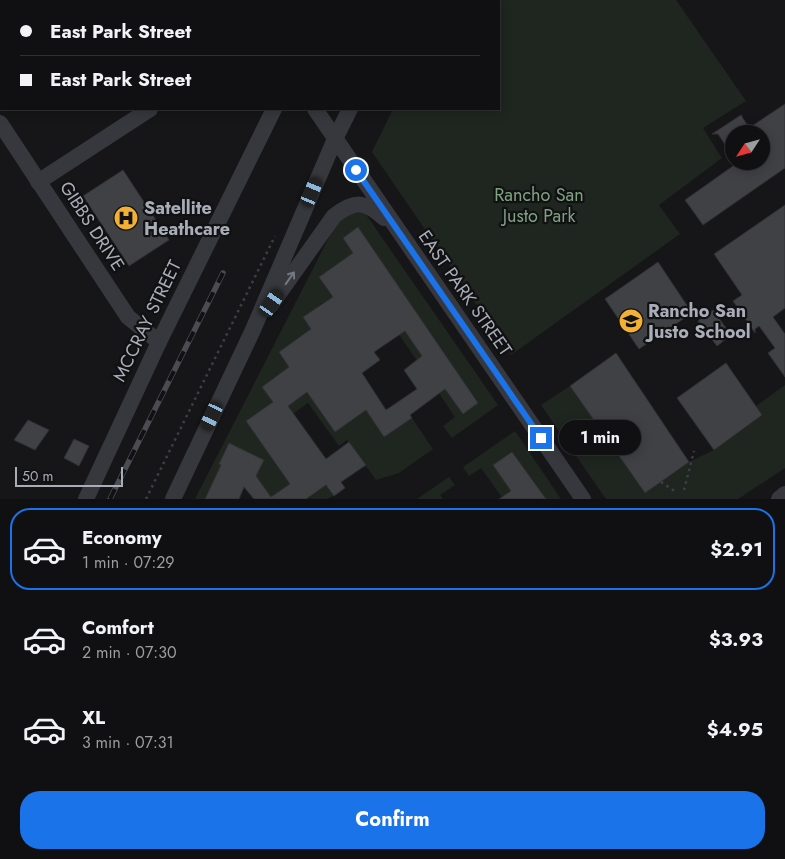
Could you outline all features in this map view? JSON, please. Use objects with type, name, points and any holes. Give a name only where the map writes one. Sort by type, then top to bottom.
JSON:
[{"type":"street","points":[[38,182],[148,110]]},
{"type":"street","name":"MCCRAY STREET","points":[[86,499],[159,342],[274,110]]},
{"type":"street","name":"EAST PARK STREET","points":[[316,110],[583,499]]},
{"type":"street","points":[[173,499],[252,332],[335,139],[350,110]]},
{"type":"street","name":"GIBBS DRIVE","points":[[0,123],[128,317],[159,342]]},
{"type":"street","points":[[252,332],[334,216],[345,207],[360,204],[367,206],[377,212],[399,232]]},
{"type":"street","points":[[778,499],[785,494]]},
{"type":"path","points":[[146,499],[276,234]]},
{"type":"path","points":[[684,490],[694,451]]},
{"type":"path","points":[[661,482],[676,492]]},
{"type":"green space","name":"Rancho San Justo Park","points":[[500,0],[676,0],[746,101],[703,128],[722,158],[659,205],[680,234],[511,355],[372,152],[393,110],[500,110]]},
{"type":"green space","points":[[343,212],[365,213],[498,405],[452,438],[443,426],[455,417],[371,293],[334,319],[322,303],[317,308],[384,436],[412,418],[433,449],[399,473],[376,480],[347,440],[339,446],[308,403],[282,422],[334,496],[326,499],[270,498],[256,476],[264,460],[229,443],[219,464],[251,480],[218,472],[205,499],[195,499],[340,216]]},
{"type":"green space","points":[[785,385],[785,468],[738,499],[606,499],[541,405],[570,386],[645,493],[689,462],[714,450],[762,415],[756,406]]},
{"type":"green space","points":[[515,431],[561,499],[503,499],[481,468],[469,476],[463,467]]},
{"type":"green space","points":[[449,477],[455,485],[440,495],[443,499],[417,499]]},
{"type":"building","points":[[785,104],[785,168],[703,225],[685,200],[727,170],[770,170],[770,125],[754,125]]},
{"type":"building","points":[[741,115],[747,125],[726,125]]},
{"type":"building","points":[[725,125],[725,144],[718,134],[712,134]]},
{"type":"building","name":"Satellite Heathcare","points":[[123,170],[169,240],[129,266],[83,196]]},
{"type":"building","points":[[785,205],[785,308],[773,317],[785,334],[785,377],[768,353],[775,348],[759,326],[755,329],[755,333],[733,301],[742,295],[714,254]]},
{"type":"building","points":[[358,227],[478,403],[463,414],[445,389],[410,415],[412,418],[384,437],[366,410],[335,432],[307,392],[288,406],[326,459],[349,442],[366,465],[341,482],[345,488],[334,496],[326,485],[306,499],[254,499],[244,487],[239,499],[205,499],[229,443],[264,460],[256,476],[271,497],[290,484],[246,421],[273,402],[262,387],[289,367],[279,352],[311,329],[303,317],[333,297],[319,277],[353,253],[343,238]],"holes":[[[405,331],[422,356],[404,370],[417,389],[386,410],[362,373],[380,360],[374,352]]]},
{"type":"building","points":[[658,262],[692,313],[639,349],[605,299]]},
{"type":"building","points":[[713,310],[731,335],[717,346],[698,321]]},
{"type":"building","points":[[616,353],[689,462],[645,493],[570,386]]},
{"type":"building","points":[[726,363],[762,415],[714,450],[677,398]]},
{"type":"building","points":[[28,420],[49,430],[35,450],[14,440]]},
{"type":"building","points":[[74,439],[89,446],[79,466],[64,458]]},
{"type":"building","points":[[512,452],[546,499],[499,499],[511,491],[493,465]]},
{"type":"railway","points":[[110,499],[223,273]]},
{"type":"place","name":"Satellite Heathcare","points":[[126,218]]},
{"type":"place","name":"Rancho San Justo School","points":[[631,321]]},
{"type":"route","points":[[356,170],[541,438]]}]
